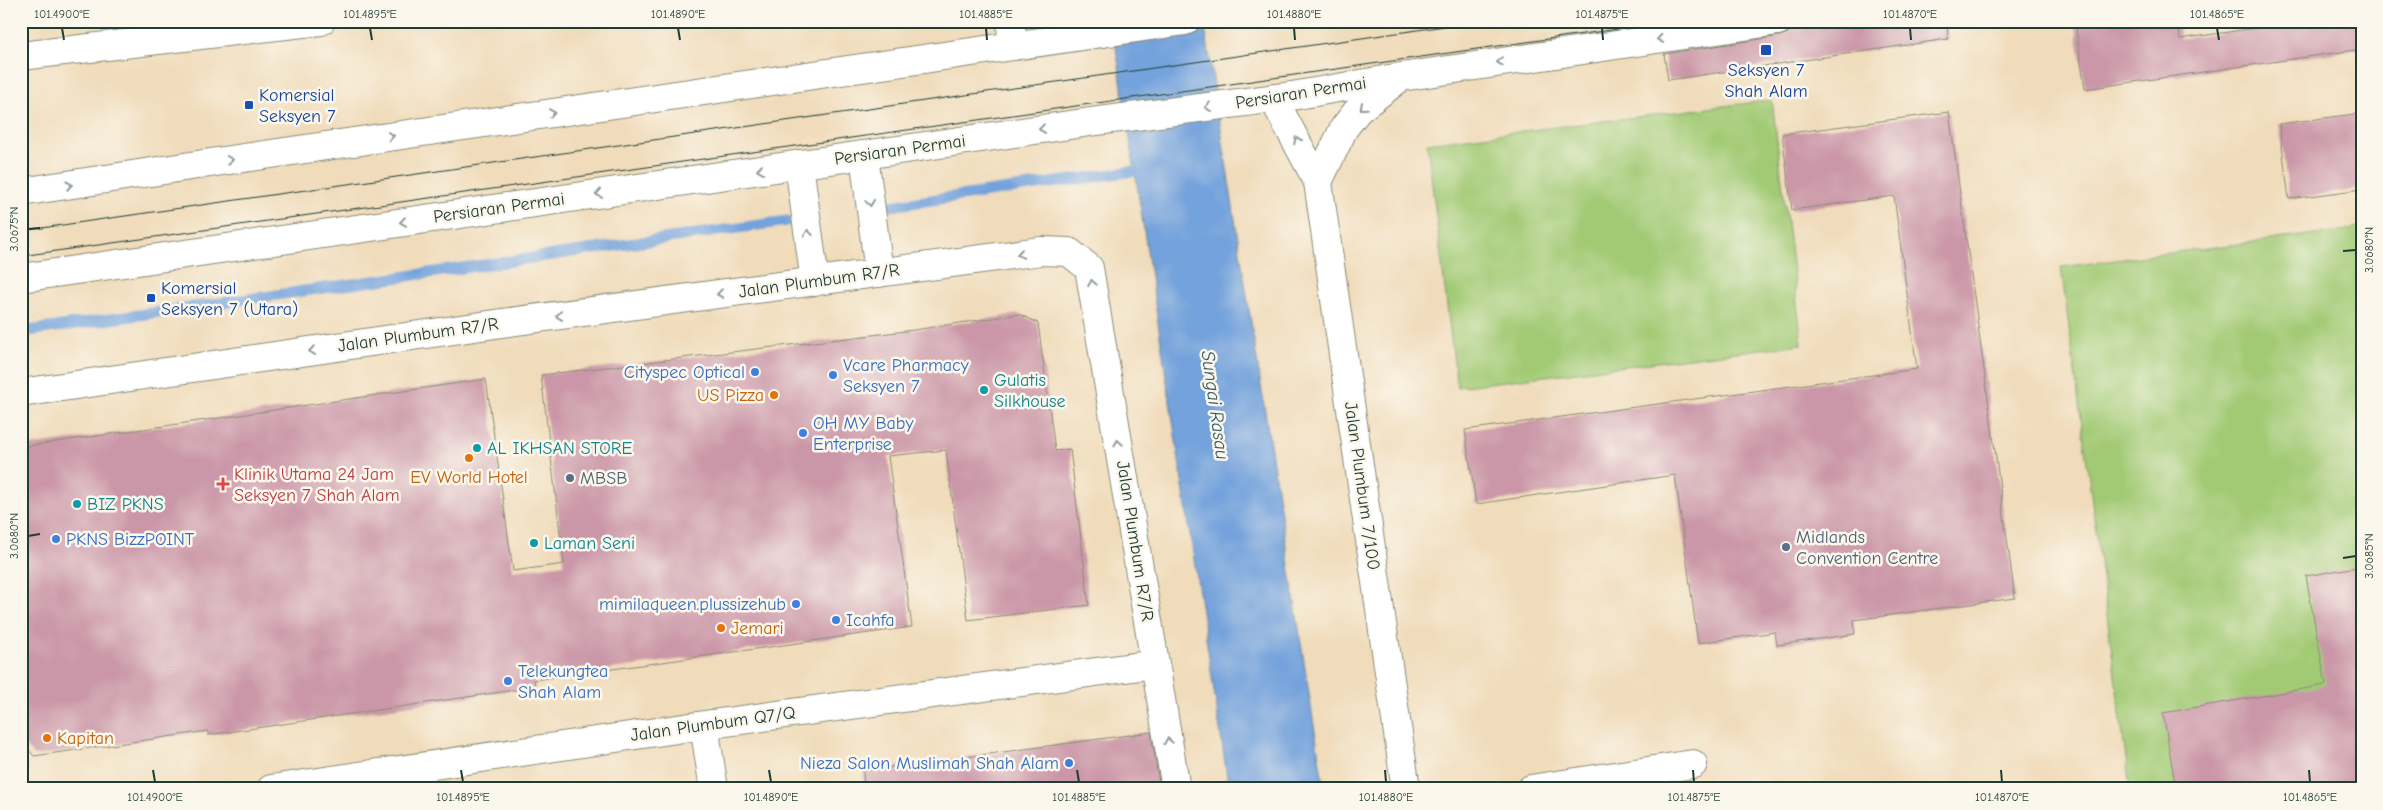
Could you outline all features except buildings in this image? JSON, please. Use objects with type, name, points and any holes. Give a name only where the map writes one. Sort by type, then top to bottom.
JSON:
[{"type":"street","points":[[21,56],[321,21]]},
{"type":"street","points":[[21,192],[1012,33],[1058,38],[1185,21]]},
{"type":"street","name":"Persiaran Permai","points":[[21,278],[1090,122],[1265,99],[1778,21]]},
{"type":"street","points":[[1318,182],[1344,128],[1358,110],[1401,77]]},
{"type":"street","points":[[1265,99],[1318,182]]},
{"type":"street","points":[[864,155],[879,273]]},
{"type":"street","points":[[800,164],[814,282]]},
{"type":"street","name":"Jalan Plumbum 7/100","points":[[1318,182],[1406,789]]},
{"type":"street","name":"Jalan Plumbum R7/R","points":[[21,393],[493,324],[1041,252],[1069,252],[1089,268],[1176,789]]},
{"type":"street","name":"Jalan Plumbum Q7/Q","points":[[271,789],[704,725],[1155,664]]},
{"type":"street","points":[[704,725],[714,789]]},
{"type":"street","points":[[1531,789],[1693,764]]},
{"type":"green space","points":[[1772,100],[1802,344],[1457,387],[1427,143]]},
{"type":"green space","points":[[2362,228],[2362,789],[2130,789],[2061,267]]},
{"type":"water","name":"Sungai Rasau","points":[[1112,21],[1204,21],[1324,789],[1229,789]]},
{"type":"waterway","points":[[890,206],[1148,169]]},
{"type":"waterway","points":[[21,332],[787,221]]},
{"type":"tram line","points":[[21,231],[1480,21]]},
{"type":"tram line","points":[[21,256],[1674,21]]},
{"type":"place","name":"Seksyen 7 Shah Alam","points":[[1766,50]]},
{"type":"place","name":"Komersial Seksyen 7","points":[[249,105]]},
{"type":"place","name":"Komersial Seksyen 7 (Utara)","points":[[151,298]]},
{"type":"place","name":"Cityspec Optical","points":[[755,372]]},
{"type":"place","name":"Vcare Pharmacy Seksyen 7","points":[[833,375]]},
{"type":"place","name":"Gulatis Silkhouse","points":[[984,390]]},
{"type":"place","name":"US Pizza","points":[[774,395]]},
{"type":"place","name":"OH MY Baby Enterprise","points":[[803,433]]},
{"type":"place","name":"AL IKHSAN STORE","points":[[477,448]]},
{"type":"place","name":"EV World Hotel","points":[[469,458]]},
{"type":"place","name":"MBSB","points":[[570,478]]},
{"type":"place","name":"Klinik Utama 24 Jam Seksyen 7 Shah Alam","points":[[223,484]]},
{"type":"place","name":"BIZ PKNS","points":[[77,504]]},
{"type":"place","name":"PKNS BizzPOINT","points":[[56,539]]},
{"type":"place","name":"Laman Seni","points":[[534,543]]},
{"type":"place","name":"Midlands Convention Centre","points":[[1786,547]]},
{"type":"place","name":"mimilaqueen.plussizehub","points":[[796,604]]},
{"type":"place","name":"Icahfa","points":[[836,620]]},
{"type":"place","name":"Jemari","points":[[721,628]]},
{"type":"place","name":"Telekungtea Shah Alam","points":[[508,681]]},
{"type":"place","name":"Kapitan","points":[[47,738]]},
{"type":"place","name":"Nieza Salon Muslimah Shah Alam","points":[[1069,763]]}]
